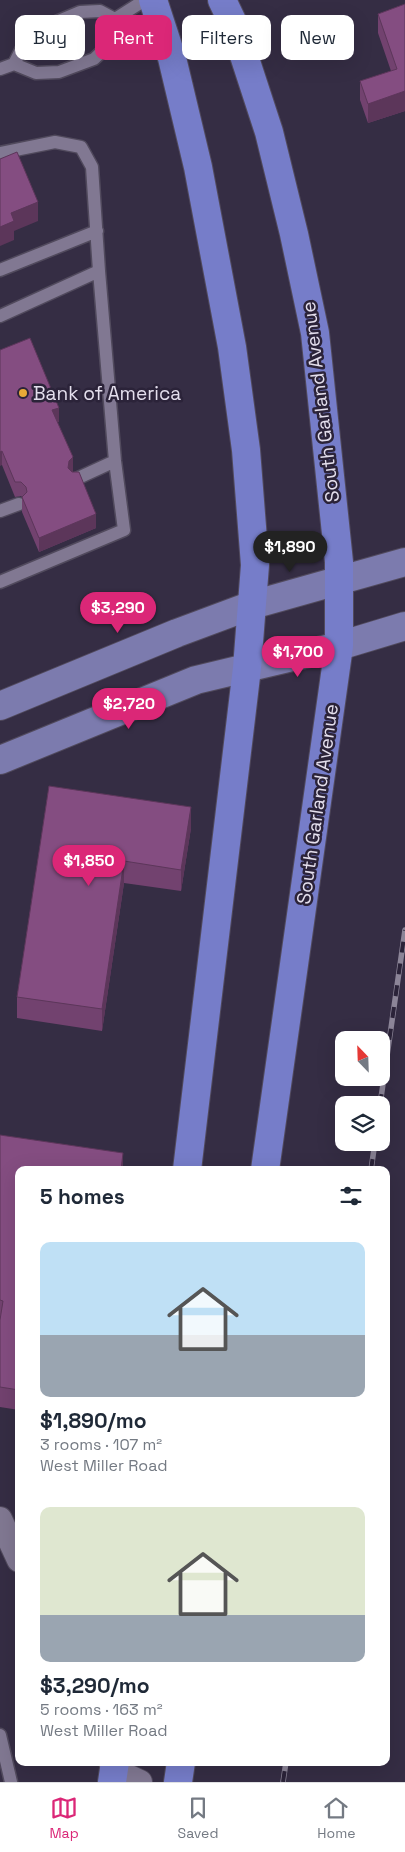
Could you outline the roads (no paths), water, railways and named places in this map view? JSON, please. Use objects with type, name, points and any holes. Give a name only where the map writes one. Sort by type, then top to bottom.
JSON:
[{"type":"main road","points":[[153,0],[172,58],[198,167],[232,348],[246,450],[255,565],[247,668],[187,1166]]},
{"type":"main road","name":"South Garland Avenue","points":[[222,0],[234,25],[269,132],[294,234],[315,333],[340,582],[339,646],[266,1166]]},
{"type":"main road","points":[[0,706],[177,633],[252,605],[340,582],[405,562]]},
{"type":"main road","points":[[0,760],[196,680],[339,646],[405,626]]},
{"type":"main road","points":[[178,1782],[180,1766]]},
{"type":"street","points":[[0,1518],[15,1551]]},
{"type":"street","points":[[113,1769],[140,1782]]},
{"type":"lane","points":[[122,15],[146,0]]},
{"type":"lane","points":[[14,64],[26,40],[42,28],[80,12],[100,11],[108,15]]},
{"type":"lane","points":[[0,69],[14,64],[36,73],[60,72],[95,58]]},
{"type":"lane","points":[[0,152],[55,142],[81,147],[92,167],[115,461],[124,530],[0,582]]},
{"type":"lane","points":[[0,270],[96,231]]},
{"type":"lane","points":[[0,316],[99,271]]},
{"type":"lane","points":[[76,479],[115,461]]},
{"type":"lane","points":[[0,511],[18,504]]},
{"type":"lane","points":[[0,1735],[11,1782]]},
{"type":"railway","points":[[381,1096],[405,930]]},
{"type":"railway","points":[[372,1166],[374,1151]]},
{"type":"railway","points":[[283,1782],[285,1766]]},
{"type":"place","name":"Bank of America","points":[[23,393]]}]
